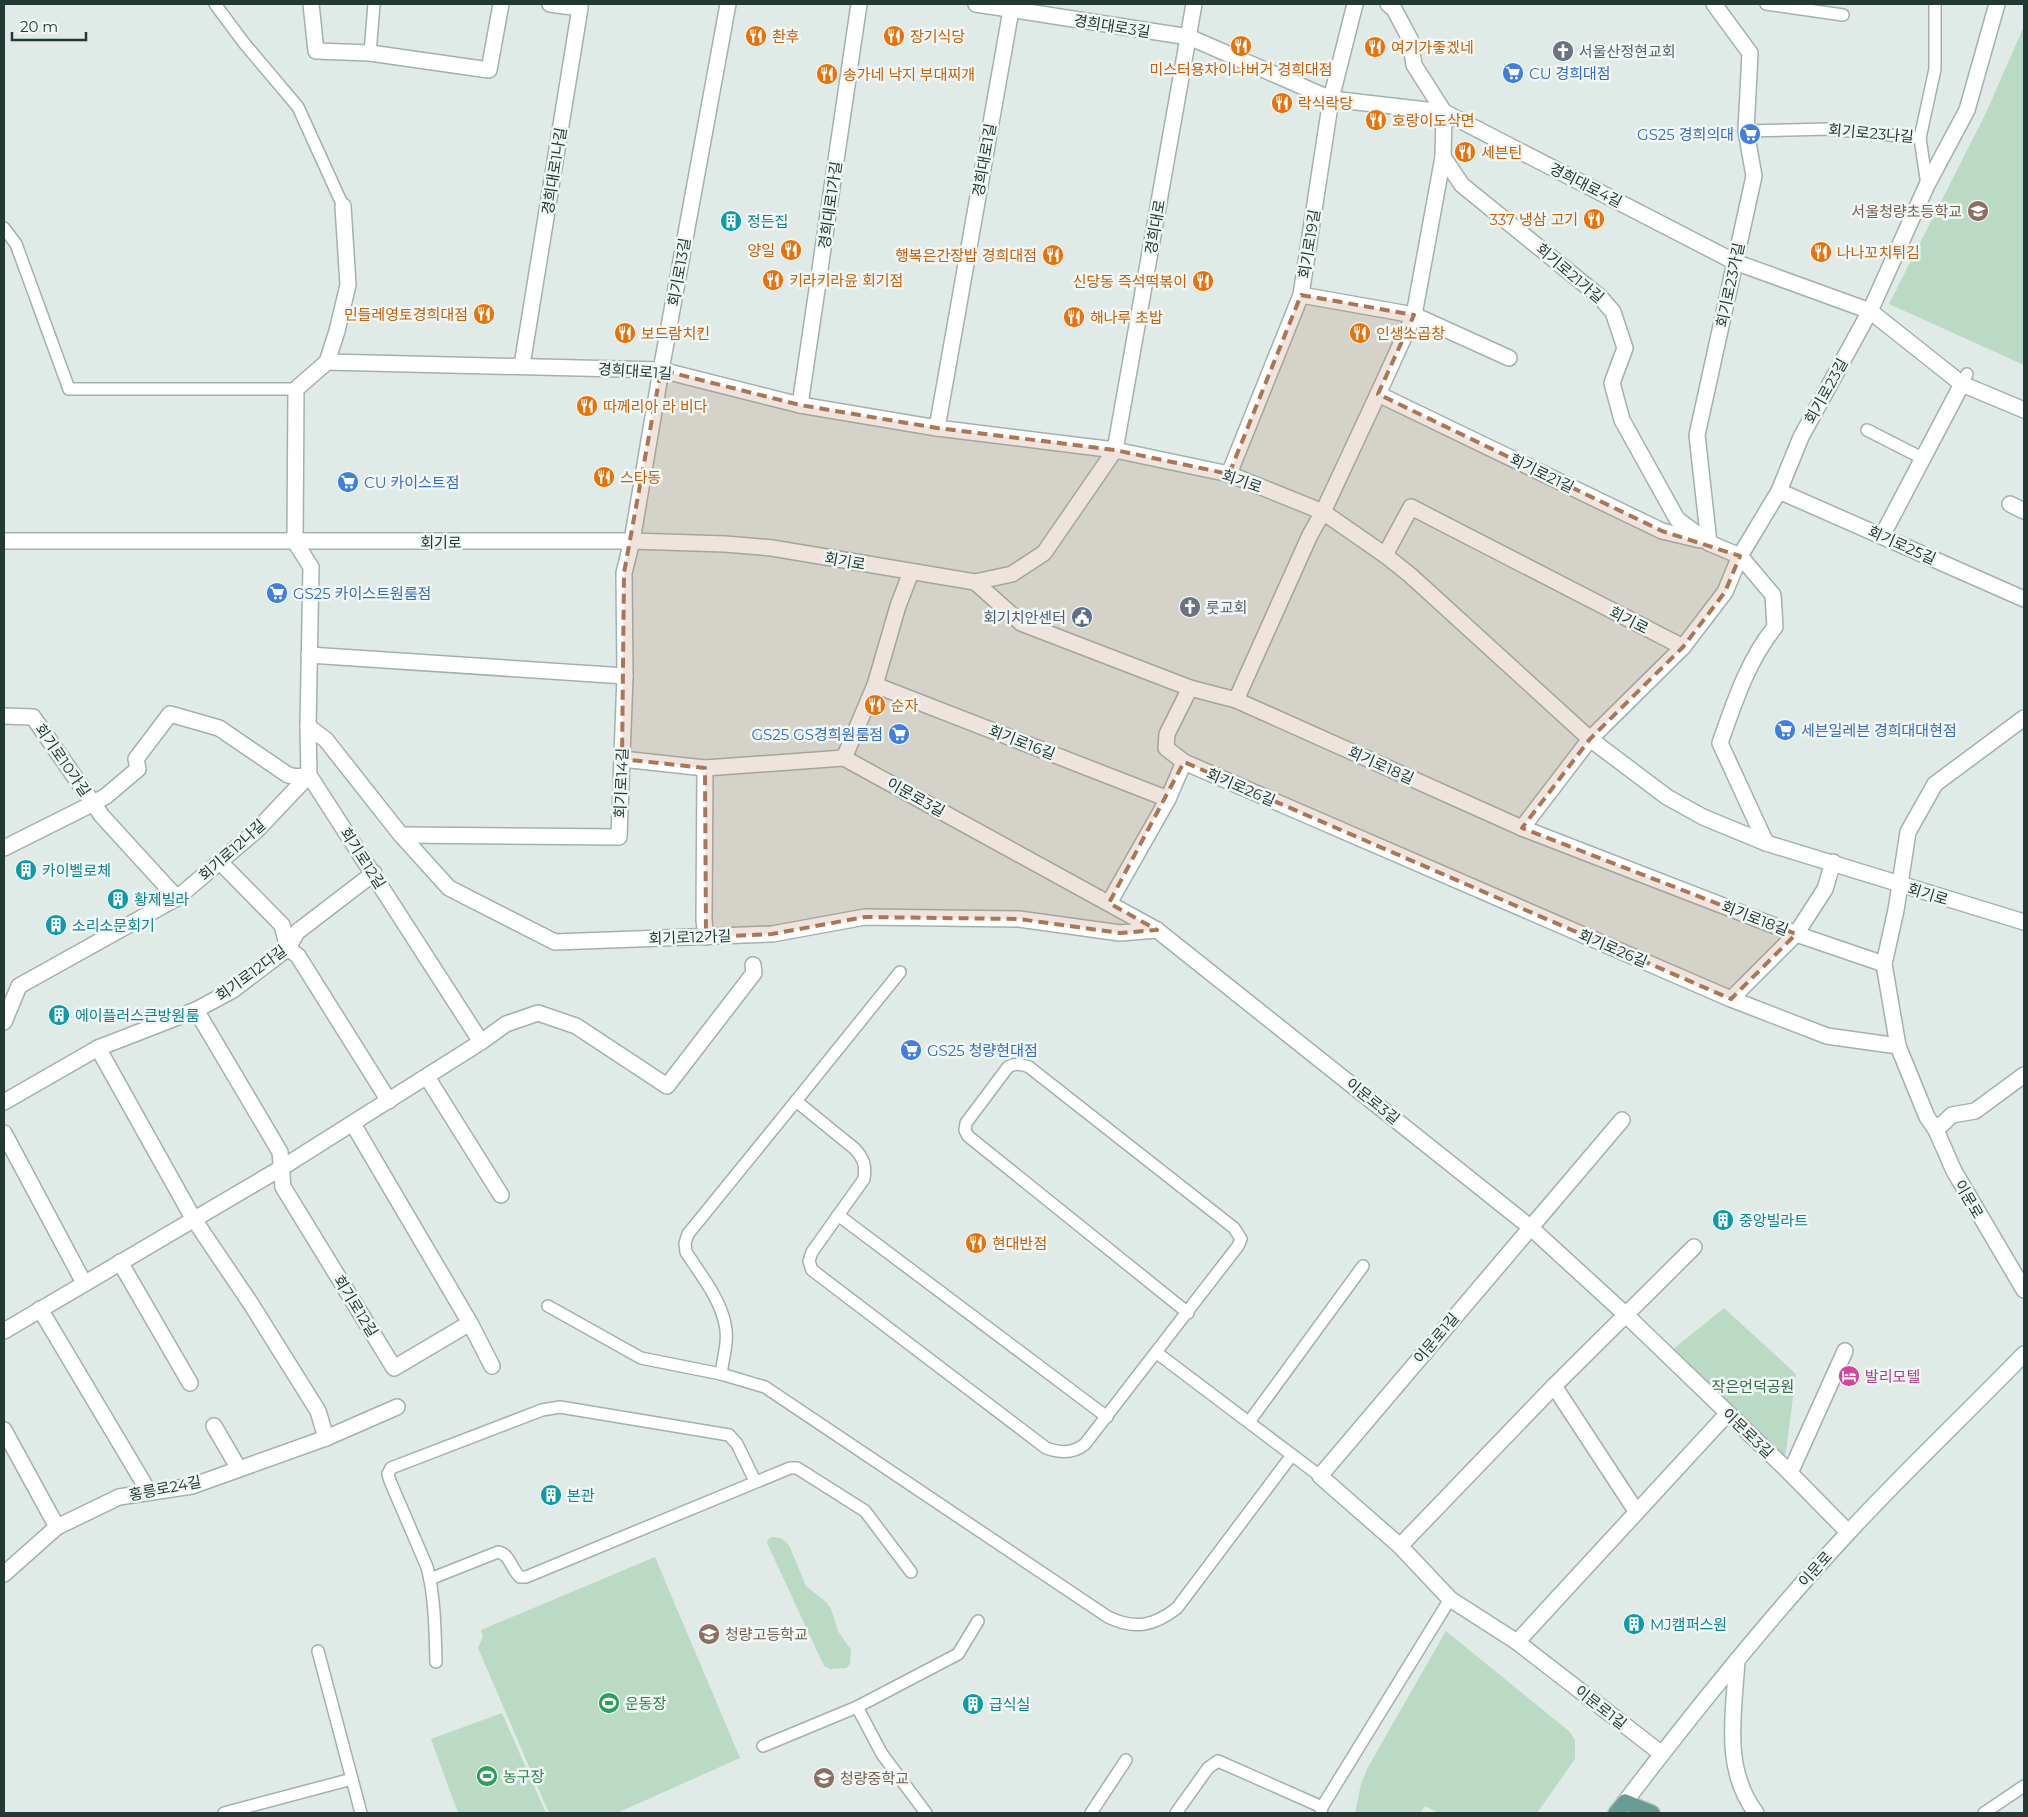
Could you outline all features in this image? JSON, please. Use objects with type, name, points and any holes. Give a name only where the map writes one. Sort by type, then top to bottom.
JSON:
[{"type":"main road","points":[[1621,1808],[1652,1813]]},
{"type":"street","points":[[311,4],[316,51],[370,53],[490,70],[501,4]]},
{"type":"street","name":"경희대로1나길","points":[[522,365],[581,6],[550,4]]},
{"type":"street","name":"회기로13길","points":[[632,542],[661,370],[728,4]]},
{"type":"street","name":"경희대로1가길","points":[[800,405],[859,4]]},
{"type":"street","name":"경희대로3길","points":[[976,4],[1189,37]]},
{"type":"street","name":"경희대로","points":[[1116,450],[1194,4]]},
{"type":"street","name":"회기로19길","points":[[1230,474],[1301,295],[1331,99],[1355,4]]},
{"type":"street","points":[[1236,700],[1310,535],[1323,512],[1414,314],[1443,157],[1444,112],[1414,66],[1410,38],[1394,10],[1388,4]]},
{"type":"street","name":"회기로23가길","points":[[1708,542],[1697,435],[1754,176],[1746,131],[1750,52],[1714,4]]},
{"type":"street","name":"회기로23길","points":[[1590,739],[1683,647],[1725,592],[1740,556],[1779,491],[1801,437],[1870,311],[1927,185],[1968,110],[1997,4]]},
{"type":"street","name":"경희대로1길","points":[[937,428],[1010,10]]},
{"type":"street","name":"경희대로4길","points":[[1189,37],[1331,99],[1444,112],[1735,262],[1870,311],[1964,379],[2024,410]]},
{"type":"street","name":"회기로21가길","points":[[1443,157],[1462,185],[1600,296],[1612,312],[1625,348],[1612,383],[1622,420],[1677,519],[1708,542]]},
{"type":"street","points":[[94,803],[106,796],[138,769],[136,758],[170,714],[219,728],[288,775],[297,777],[309,775],[311,567],[295,542],[296,389],[327,362],[337,331],[348,285],[343,206]]},
{"type":"street","points":[[1301,295],[1414,314],[1509,358]]},
{"type":"street","name":"경희대로1길","points":[[327,362],[522,365],[661,370],[800,405],[937,428],[1116,450]]},
{"type":"street","points":[[1882,536],[1964,379]]},
{"type":"street","name":"회기로21길","points":[[1378,394],[1662,531],[1708,542]]},
{"type":"street","name":"회기로","points":[[4,540],[725,544],[772,548],[975,582],[1012,574],[1044,553],[1116,450],[1230,474],[1323,512],[1385,555],[1590,739],[1667,797],[1703,817],[1766,843],[1833,862],[1901,886],[2024,922]]},
{"type":"street","name":"회기로25길","points":[[1779,491],[2024,599]]},
{"type":"street","points":[[2010,504],[2024,510]]},
{"type":"street","name":"회기로","points":[[1385,555],[1411,507],[1683,647]]},
{"type":"street","name":"회기로14길","points":[[401,835],[619,837],[625,676],[624,573],[632,542]]},
{"type":"street","points":[[1708,542],[1740,556],[1773,594],[1775,627],[1762,643],[1734,701],[1720,743],[1766,843]]},
{"type":"street","points":[[622,759],[705,768],[844,758],[876,685],[898,606],[911,572]]},
{"type":"street","name":"회기로18길","points":[[975,582],[1022,623],[1190,688],[1236,700],[1522,828],[1796,934],[1884,964]]},
{"type":"street","points":[[310,655],[625,676]]},
{"type":"street","name":"회기로16길","points":[[876,685],[1168,799]]},
{"type":"street","points":[[1109,903],[1168,799],[1184,762],[1166,748],[1167,734],[1190,688]]},
{"type":"street","name":"회기로10가길","points":[[4,716],[33,716],[102,816],[177,898]]},
{"type":"street","points":[[2024,718],[1935,784],[1908,832],[1901,886],[1884,964],[1898,1046],[1927,1117],[1936,1130],[1952,1116],[1975,1111],[2024,1075]]},
{"type":"street","name":"회기로12가길","points":[[308,726],[326,740],[401,835],[449,888],[555,942],[706,937],[750,939],[865,917],[1019,919],[1120,932],[1157,930]]},
{"type":"street","points":[[1522,828],[1590,739]]},
{"type":"street","name":"이문로3길","points":[[844,758],[1157,930],[1530,1227],[1625,1314],[1790,1473],[1848,1532]]},
{"type":"street","name":"회기로26길","points":[[1184,762],[1731,999],[1827,1036],[1898,1046]]},
{"type":"street","points":[[705,768],[704,920],[706,937]]},
{"type":"street","name":"회기로12나길","points":[[4,1019],[16,990],[23,983],[177,898],[256,831],[309,775]]},
{"type":"street","name":"회기로12길","points":[[309,775],[374,873],[480,1042]]},
{"type":"street","name":"회기로10가길","points":[[4,848],[94,803]]},
{"type":"street","points":[[220,862],[282,925],[288,948],[298,956],[389,1101]]},
{"type":"street","points":[[1796,934],[1825,889],[1833,862]]},
{"type":"street","name":"회기로12다길","points":[[4,1102],[98,1048],[196,1010],[232,990],[288,948],[297,932],[374,873]]},
{"type":"street","name":"회기로18길","points":[[1731,999],[1796,934]]},
{"type":"street","points":[[4,1330],[353,1124],[506,1024],[538,1013],[576,1026],[666,1086],[754,973],[753,966]]},
{"type":"street","name":"회기로12길","points":[[196,1010],[280,1152],[282,1186],[394,1368],[470,1322]]},
{"type":"street","points":[[98,1048],[193,1218],[251,1304],[318,1411],[326,1438]]},
{"type":"street","points":[[427,1077],[501,1194]]},
{"type":"street","name":"이문로1길","points":[[1622,1120],[1320,1476],[1400,1546],[1450,1599],[1517,1642],[1662,1754]]},
{"type":"street","points":[[353,1124],[470,1322],[492,1366]]},
{"type":"street","name":"이문로","points":[[1936,1130],[1954,1171],[2024,1290]]},
{"type":"street","points":[[4,1133],[84,1283]]},
{"type":"street","points":[[1400,1546],[1554,1386],[1694,1247]]},
{"type":"street","points":[[120,1262],[190,1383]]},
{"type":"street","points":[[40,1309],[149,1492]]},
{"type":"street","points":[[1790,1473],[1845,1350]]},
{"type":"street","name":"이문로","points":[[1621,1808],[1737,1660],[1848,1532],[2024,1354]]},
{"type":"street","points":[[1554,1386],[1636,1511]]},
{"type":"street","name":"홍릉로24길","points":[[4,1574],[57,1527],[119,1497],[192,1486],[326,1438],[397,1407]]},
{"type":"street","points":[[1517,1642],[1728,1413]]},
{"type":"street","points":[[214,1426],[239,1469]]},
{"type":"street","points":[[4,1430],[57,1527]]},
{"type":"street","points":[[1737,1660],[1733,1753],[1741,1790],[1756,1813]]},
{"type":"lane","points":[[215,4],[244,43],[298,106],[343,206]]},
{"type":"lane","points":[[370,53],[374,4]]},
{"type":"lane","points":[[1766,4],[1843,15]]},
{"type":"lane","name":"회기로23나길","points":[[1746,131],[1829,129],[1920,138],[1935,69],[1935,4]]},
{"type":"lane","points":[[1920,138],[1927,185]]},
{"type":"lane","points":[[4,228],[16,244],[69,389],[296,389]]},
{"type":"lane","points":[[1867,430],[1922,458]]},
{"type":"lane","points":[[721,1374],[726,1324],[715,1300],[686,1252],[685,1243],[688,1234],[900,972]]},
{"type":"lane","points":[[796,1101],[855,1149],[864,1158],[866,1169],[864,1179],[812,1252],[809,1261],[812,1270],[1038,1442],[1056,1452],[1077,1451],[1085,1444],[1188,1313],[1238,1246],[1241,1239],[1234,1228],[1029,1067],[1022,1064],[1014,1064],[1008,1068],[966,1123],[965,1130],[968,1136],[1188,1313]]},
{"type":"lane","points":[[838,1215],[1107,1417]]},
{"type":"lane","points":[[1249,1422],[1363,1266]]},
{"type":"lane","points":[[548,1306],[641,1358],[752,1382],[776,1393],[1108,1618],[1120,1623],[1147,1624],[1164,1618],[1178,1608],[1292,1455]]},
{"type":"lane","points":[[1157,1353],[1320,1476]]},
{"type":"lane","points":[[436,1662],[435,1625],[430,1579],[427,1567],[390,1481],[388,1474],[392,1468],[551,1407],[560,1406],[729,1435],[737,1444],[755,1482]]},
{"type":"lane","points":[[430,1579],[498,1552],[504,1553],[508,1557],[515,1572],[520,1577],[526,1577],[790,1468],[797,1468],[866,1511],[911,1572]]},
{"type":"lane","points":[[1176,1813],[1208,1768],[1218,1761],[1321,1810],[1450,1599]]},
{"type":"lane","points":[[764,1746],[857,1707],[958,1654],[978,1621]]},
{"type":"lane","points":[[318,1651],[361,1813]]},
{"type":"lane","points":[[857,1707],[882,1754],[926,1813]]},
{"type":"lane","points":[[1091,1813],[1126,1760]]},
{"type":"lane","points":[[224,1813],[352,1779]]},
{"type":"lane","points":[[1984,1813],[2024,1786]]},
{"type":"highlighted area","points":[[1301,295],[1414,315],[1378,394],[1662,531],[1740,556],[1725,592],[1683,647],[1590,739],[1522,828],[1796,934],[1731,999],[1184,762],[1109,903],[1157,930],[1120,933],[1019,919],[865,917],[772,934],[706,937],[705,768],[622,759],[624,573],[661,370],[800,405],[937,428],[1115,450],[1229,474]]},
{"type":"green space","name":"서울청량초등학교","points":[[2024,26],[2024,365],[1889,304],[1986,113]]},
{"type":"green space","name":"작은언덕공원","points":[[1724,1308],[1796,1374],[1784,1467],[1667,1354]]},
{"type":"green space","points":[[773,1537],[781,1538],[789,1545],[806,1586],[826,1602],[831,1609],[838,1631],[851,1650],[850,1664],[846,1668],[830,1669],[824,1666],[767,1543],[768,1539]]},
{"type":"green space","name":"운동장","points":[[655,1557],[740,1758],[617,1813],[549,1813],[478,1648],[483,1637],[481,1630]]},
{"type":"green space","points":[[1446,1631],[1570,1732],[1575,1740],[1575,1759],[1537,1813],[1438,1813],[1425,1806],[1420,1813],[1355,1813],[1361,1784],[1368,1767]]},
{"type":"green space","name":"농구장","points":[[502,1713],[546,1813],[458,1813],[431,1739]]},
{"type":"place","name":"촨후","points":[[756,36]]},
{"type":"place","name":"장기식당","points":[[894,36]]},
{"type":"place","name":"미스터용차이나버거 경희대점","points":[[1241,46]]},
{"type":"place","name":"여기가좋겠네","points":[[1375,47]]},
{"type":"place","name":"서울산정현교회","points":[[1563,51]]},
{"type":"place","name":"CU 경희대점","points":[[1513,73]]},
{"type":"place","name":"송가네 낙지 부대찌개","points":[[827,74]]},
{"type":"place","name":"락식락당","points":[[1282,103]]},
{"type":"place","name":"호랑이도삭면","points":[[1376,120]]},
{"type":"place","name":"GS25 경희의대","points":[[1750,134]]},
{"type":"place","name":"세븐틴","points":[[1465,152]]},
{"type":"place","name":"서울청량초등학교","points":[[1978,211]]},
{"type":"place","name":"337 냉삼 고기","points":[[1594,219]]},
{"type":"place","name":"정든집","points":[[731,221]]},
{"type":"place","name":"양일","points":[[791,250]]},
{"type":"place","name":"나나꼬치튀김","points":[[1821,252]]},
{"type":"place","name":"행복은간장밥 경희대점","points":[[1053,255]]},
{"type":"place","name":"키라키라윤 회기점","points":[[773,280]]},
{"type":"place","name":"신당동 즉석떡볶이","points":[[1203,281]]},
{"type":"place","name":"민들레영토경희대점","points":[[484,314]]},
{"type":"place","name":"해나루 초밥","points":[[1074,317]]},
{"type":"place","name":"보드람치킨","points":[[625,333]]},
{"type":"place","name":"인생소곱창","points":[[1360,333]]},
{"type":"place","name":"따께리아 라 비다","points":[[587,406]]},
{"type":"place","name":"스타동","points":[[604,477]]},
{"type":"place","name":"CU 카이스트점","points":[[348,482]]},
{"type":"place","name":"GS25 카이스트원룸점","points":[[277,593]]},
{"type":"place","name":"룻교회","points":[[1190,607]]},
{"type":"place","name":"회기치안센터","points":[[1082,617]]},
{"type":"place","name":"순자","points":[[875,705]]},
{"type":"place","name":"세븐일레븐 경희대대현점","points":[[1785,730]]},
{"type":"place","name":"GS25 GS경희원룸점","points":[[899,734]]},
{"type":"place","name":"카이벨로체","points":[[26,870]]},
{"type":"place","name":"황제빌라","points":[[118,899]]},
{"type":"place","name":"소리소문회기","points":[[56,925]]},
{"type":"place","name":"에이플러스큰방원룸","points":[[59,1015]]},
{"type":"place","name":"GS25 청량현대점","points":[[911,1050]]},
{"type":"place","name":"중앙빌라트","points":[[1723,1220]]},
{"type":"place","name":"현대반점","points":[[976,1243]]},
{"type":"place","name":"발리모텔","points":[[1849,1376]]},
{"type":"place","name":"본관","points":[[551,1495]]},
{"type":"place","name":"MJ캠퍼스원","points":[[1634,1624]]},
{"type":"place","name":"청량고등학교","points":[[709,1634]]},
{"type":"place","name":"운동장","points":[[609,1703]]},
{"type":"place","name":"급식실","points":[[973,1704]]},
{"type":"place","name":"농구장","points":[[487,1776]]},
{"type":"place","name":"청량중학교","points":[[824,1778]]}]
